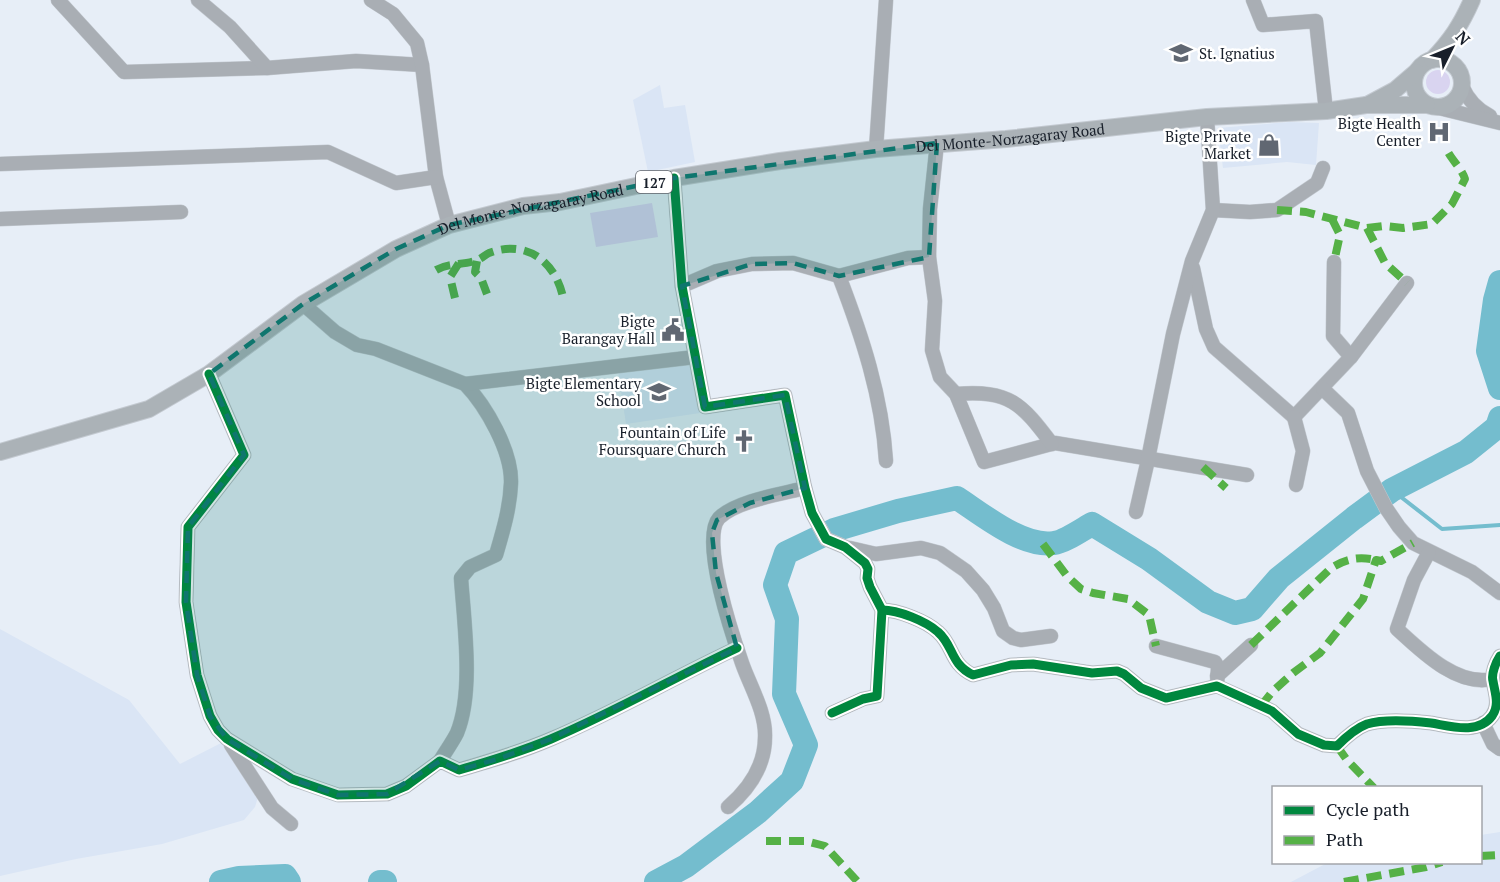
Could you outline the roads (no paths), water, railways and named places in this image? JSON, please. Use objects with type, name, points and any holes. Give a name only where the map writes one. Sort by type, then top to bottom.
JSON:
[{"type":"main road","points":[[1461,81],[1458,45],[1462,24],[1472,0]]},
{"type":"main road","points":[[1432,60],[1462,24]]},
{"type":"main road","points":[[1432,60],[1441,59],[1457,68],[1461,81]]},
{"type":"main road","name":"127","points":[[1416,72],[1423,64],[1432,60]]},
{"type":"main road","name":"Del Monte-Norzagaray Road","points":[[1366,105],[1395,90],[1416,72]]},
{"type":"main road","points":[[1416,72],[1414,87],[1417,94],[1431,106]]},
{"type":"main road","name":"127","points":[[1431,106],[1450,104],[1460,93],[1461,81]]},
{"type":"main road","name":"Del Monte-Norzagaray Road","points":[[0,452],[149,409],[209,374],[303,304],[396,249],[449,225],[523,206],[560,202],[674,178],[876,149],[1006,139],[1207,117],[1326,111],[1366,105],[1431,106]]},
{"type":"street","points":[[58,0],[124,72],[267,68],[356,61],[422,65]]},
{"type":"street","points":[[198,0],[230,27],[267,68]]},
{"type":"street","points":[[371,0],[393,14],[417,43],[422,65],[436,177],[449,225]]},
{"type":"street","points":[[876,149],[886,0]]},
{"type":"street","points":[[1253,0],[1263,25],[1316,21],[1326,111]]},
{"type":"street","points":[[1461,81],[1467,97],[1480,111],[1500,122]]},
{"type":"street","points":[[1431,106],[1500,122]]},
{"type":"street","points":[[1136,512],[1173,334],[1192,261],[1213,210],[1207,117]]},
{"type":"street","points":[[937,144],[930,209],[928,257],[934,301],[932,350],[939,377],[956,394],[984,462],[1052,444],[1247,475]]},
{"type":"street","points":[[0,164],[328,152],[396,183],[436,177]]},
{"type":"street","points":[[1213,210],[1250,212],[1277,210],[1317,183],[1323,168]]},
{"type":"street","points":[[674,178],[682,285],[705,407],[785,395],[812,513],[826,539],[876,555],[921,548],[940,553],[966,571],[983,590],[994,608],[1003,631],[1021,640],[1051,636]]},
{"type":"street","points":[[0,219],[181,212]]},
{"type":"street","points":[[682,285],[717,271],[752,264],[793,263],[839,276],[908,258],[928,257]]},
{"type":"street","points":[[1192,261],[1206,329],[1214,347],[1294,417],[1303,451],[1296,485]]},
{"type":"street","points":[[1334,262],[1333,336],[1351,357]]},
{"type":"street","points":[[839,276],[865,346],[884,433],[886,461]]},
{"type":"street","points":[[1294,417],[1351,357],[1407,283]]},
{"type":"street","points":[[227,739],[292,779],[338,795],[387,794],[406,786],[440,761],[457,733],[465,704],[466,644],[461,578],[470,567],[496,555],[507,519],[511,480],[505,453],[490,417],[475,394],[465,384],[376,349],[357,345],[334,332],[303,304]]},
{"type":"street","points":[[465,384],[695,357]]},
{"type":"street","points":[[209,374],[244,455],[188,527],[186,602],[197,675],[210,716],[218,730],[227,739],[272,808],[291,824]]},
{"type":"street","points":[[1323,389],[1348,413],[1367,471],[1386,508],[1413,543],[1472,572],[1500,593]]},
{"type":"street","points":[[956,394],[979,392],[998,395],[1013,401],[1031,416],[1052,444]]},
{"type":"street","points":[[728,807],[744,794],[754,780],[763,753],[765,736],[761,716],[737,648],[716,573],[712,532],[717,520],[726,512],[750,502],[805,488]]},
{"type":"street","points":[[832,712],[863,699],[877,696],[882,610],[870,587],[865,563],[846,547]]},
{"type":"street","points":[[1429,552],[1414,580],[1397,629],[1446,668],[1480,682],[1492,679]]},
{"type":"street","points":[[882,610],[894,610],[938,632],[958,664],[973,675],[1022,664],[1092,673],[1117,671],[1141,688],[1166,698],[1217,681],[1251,645]]},
{"type":"street","points":[[1156,646],[1213,660],[1218,667],[1217,681]]},
{"type":"street","points":[[440,761],[459,770],[498,759],[550,739],[632,701],[737,648]]},
{"type":"street","points":[[1217,681],[1272,711],[1298,734],[1324,745],[1337,746],[1366,724],[1399,721],[1467,728],[1483,723],[1493,716],[1498,698],[1492,679],[1496,661],[1500,656]]},
{"type":"street","points":[[1483,723],[1493,744],[1500,748]]},
{"type":"waterway","points":[[1500,282],[1495,300],[1488,351],[1500,388]]},
{"type":"waterway","points":[[656,882],[686,866],[758,812],[792,781],[806,745],[784,694],[787,619],[775,585],[786,553],[834,530],[898,511],[957,498],[1004,529],[1042,543],[1063,540],[1092,524],[1149,559],[1208,602],[1235,613],[1252,609],[1279,578],[1392,490],[1466,452],[1497,427],[1500,418]]},
{"type":"waterway","points":[[1392,490],[1442,529],[1500,525]]},
{"type":"waterway","points":[[221,882],[239,878],[285,876],[289,882]]},
{"type":"waterway","points":[[380,882],[385,882]]},
{"type":"place","name":"St. Ignatius","points":[[1181,53]]},
{"type":"place","name":"Bigte Health Center","points":[[1439,132]]},
{"type":"place","name":"Bigte Private Market","points":[[1269,145]]},
{"type":"place","name":"Bigte Barangay Hall","points":[[673,330]]},
{"type":"place","name":"Bigte Elementary School","points":[[659,392]]},
{"type":"place","name":"Fountain of Life Foursquare Church","points":[[744,441]]}]
